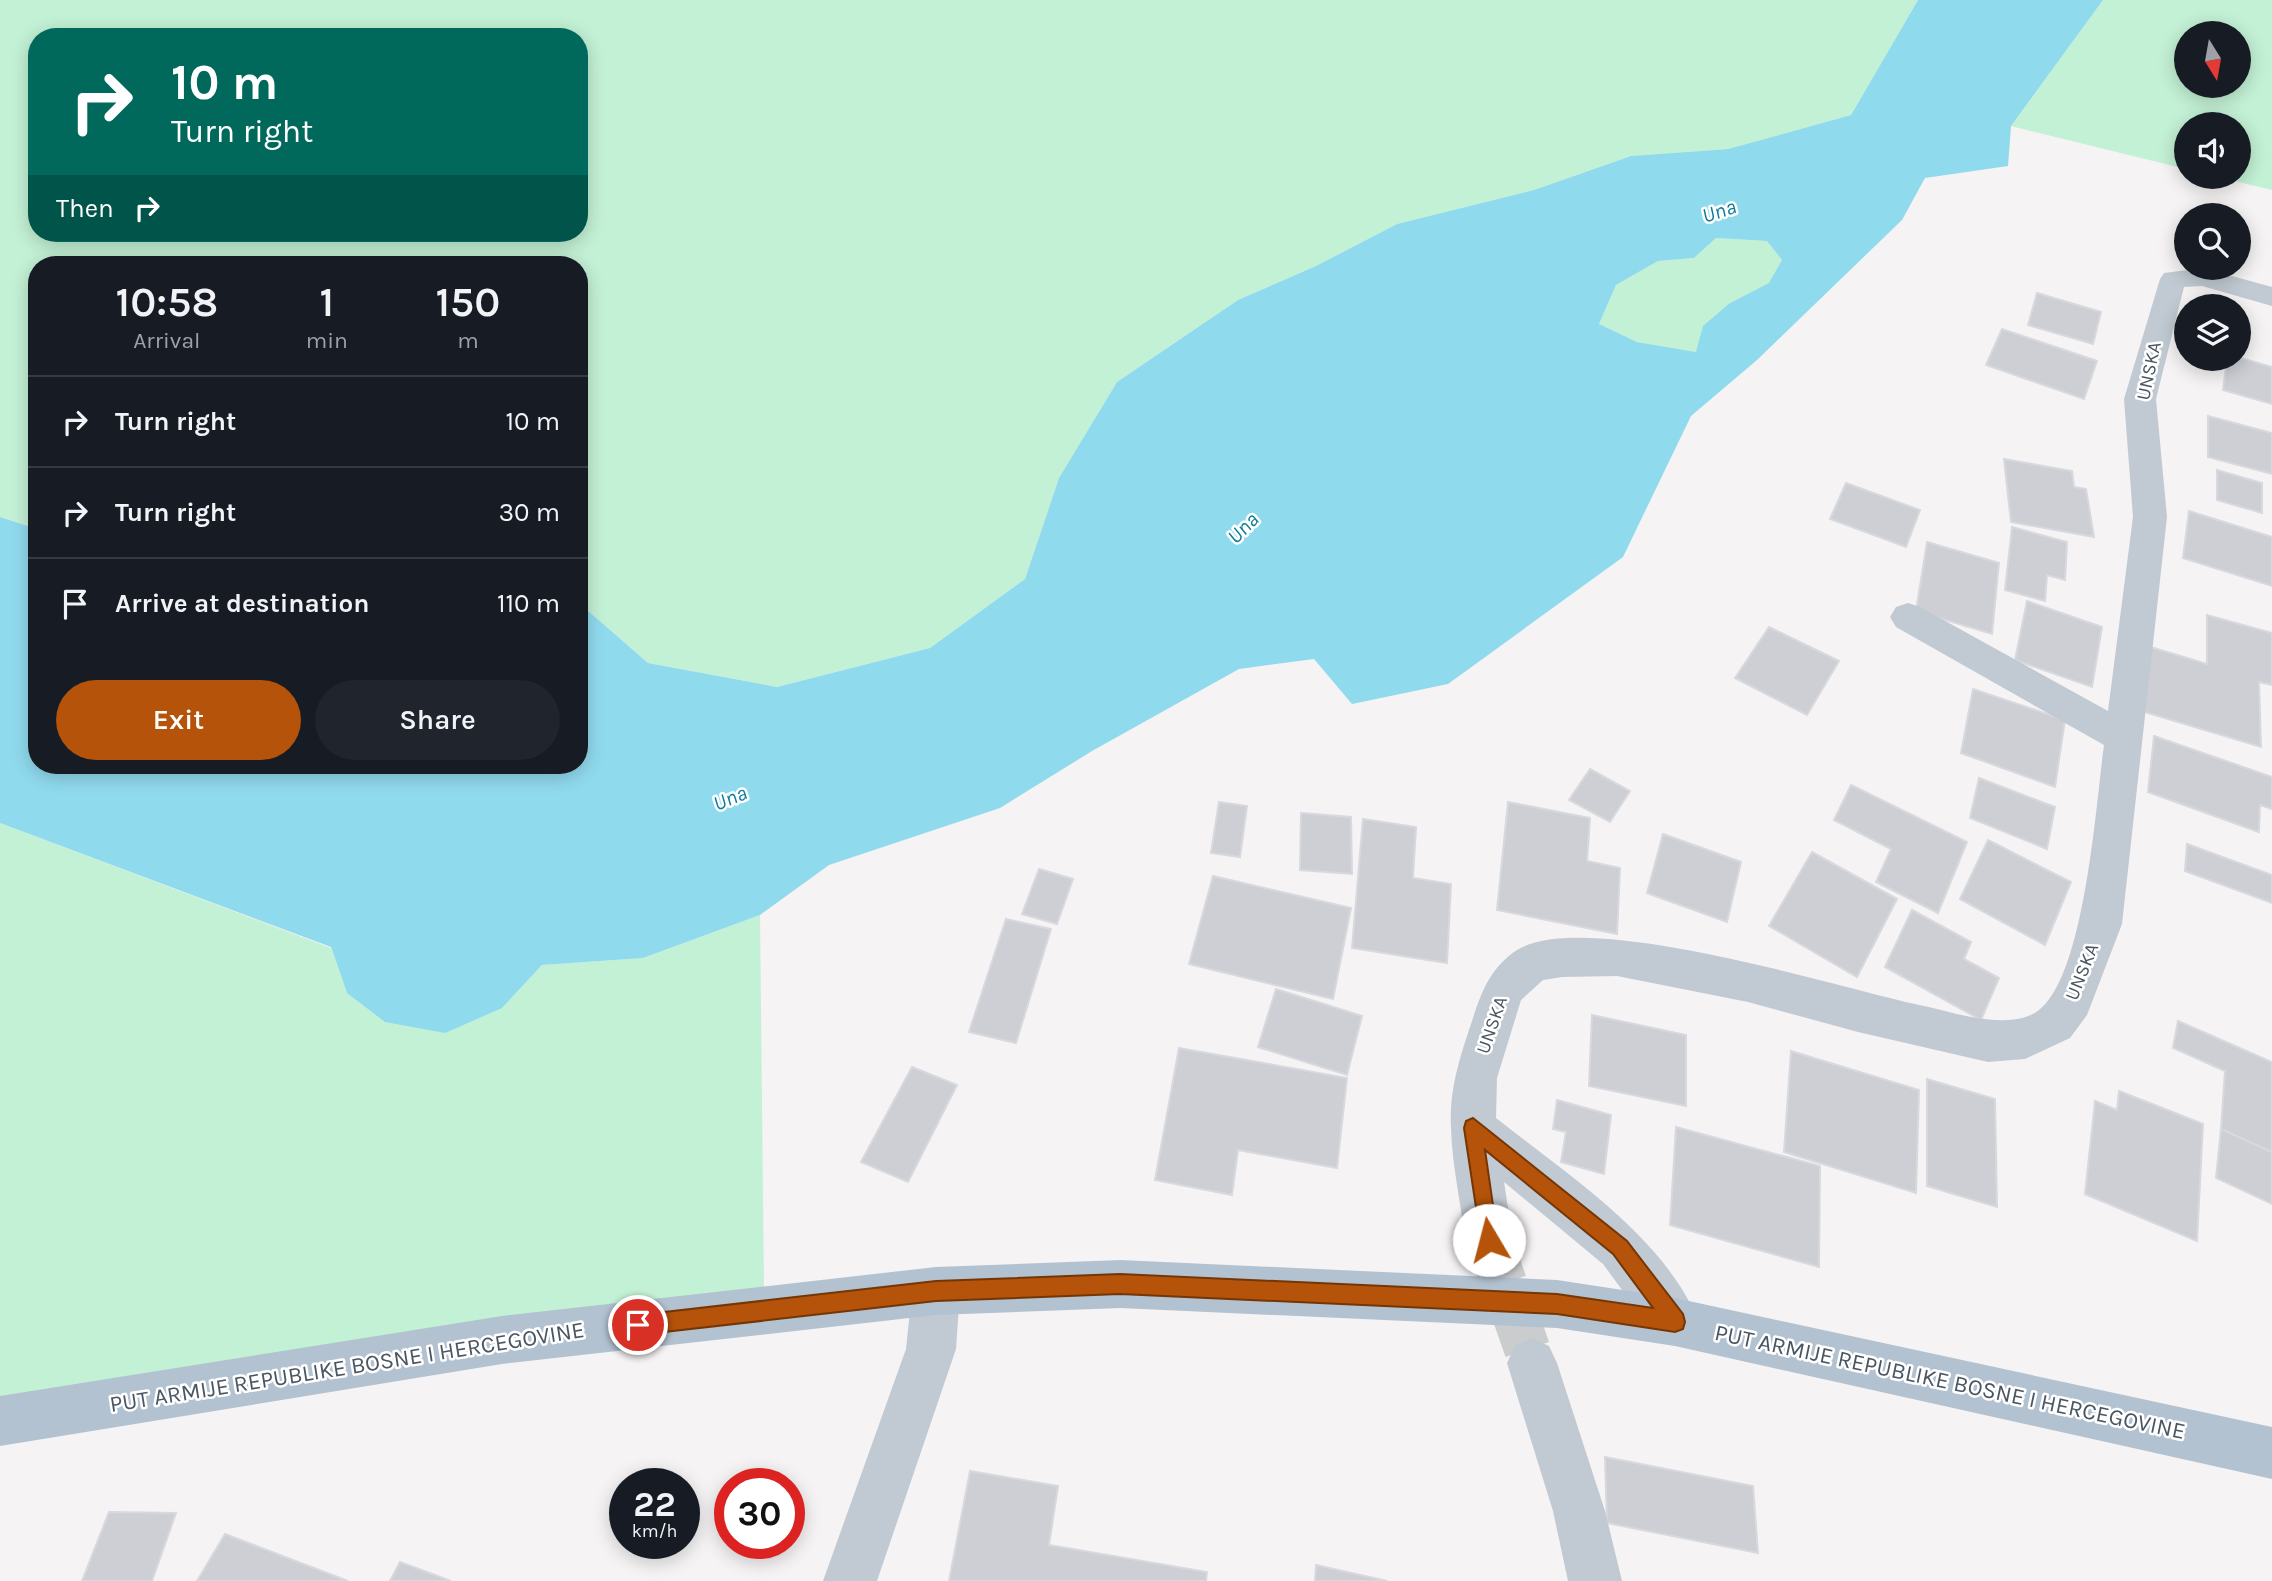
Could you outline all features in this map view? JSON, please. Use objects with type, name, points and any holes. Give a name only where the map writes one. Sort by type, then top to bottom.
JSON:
[{"type":"main road","name":"PUT ARMIJE REPUBLIKE BOSNE I HERCEGOVINE","points":[[0,1421],[502,1340],[936,1291],[1133,1284],[1557,1304],[1675,1322],[2272,1453]]},
{"type":"street","name":"UNSKA","points":[[1489,1240],[1473,1128],[1475,1078],[1504,988],[1533,963],[1562,958],[1617,957],[1748,982],[1858,1012],[1988,1041],[2025,1038],[2055,1024],[2072,1001],[2101,924],[2150,517],[2140,399],[2170,287],[2174,279],[2191,276],[2272,297]]},
{"type":"street","points":[[1908,617],[2125,739]]},
{"type":"street","points":[[1473,1128],[1620,1247],[1675,1322]]},
{"type":"street","points":[[850,1581],[931,1349],[936,1291]]},
{"type":"street","points":[[1532,1363],[1579,1511],[1595,1581]]},
{"type":"green space","points":[[0,0],[1918,0],[1851,115],[1728,149],[1631,156],[1534,190],[1397,224],[1316,266],[1238,300],[1117,382],[1059,478],[1025,579],[930,648],[777,687],[648,663],[588,611],[588,256],[28,256],[28,526],[0,517]]},
{"type":"green space","points":[[2103,0],[2272,0],[2272,190],[2251,185],[2251,112],[2174,112],[2174,166],[2011,126]]},
{"type":"green space","points":[[1716,238],[1767,241],[1782,260],[1770,283],[1730,303],[1696,352],[1637,342],[1599,324],[1616,285],[1658,261],[1694,258]]},
{"type":"green space","points":[[0,823],[331,948],[347,993],[502,1008],[542,965],[643,958],[760,915],[764,1293],[0,1407]]},
{"type":"water","name":"Una","points":[[1918,0],[2103,0],[2011,126],[2008,166],[1925,178],[1902,220],[1757,360],[1691,416],[1623,557],[1448,684],[1352,704],[1314,659],[1239,669],[1092,751],[1000,808],[829,865],[760,915],[643,958],[542,965],[502,1008],[445,1033],[385,1022],[347,993],[331,947],[0,823],[0,517],[28,526],[28,774],[588,774],[588,611],[648,663],[777,687],[930,648],[1025,579],[1059,478],[1117,382],[1238,300],[1316,266],[1397,224],[1534,190],[1631,156],[1728,149],[1851,115]],"holes":[[[1716,238],[1767,241],[1782,260],[1769,283],[1730,303],[1703,326],[1696,352],[1637,342],[1599,324],[1616,285],[1658,261],[1694,258]]]},
{"type":"building","points":[[2037,293],[2101,312],[2093,344],[2028,325]]},
{"type":"building","points":[[2002,329],[2097,361],[2084,399],[1986,365]]},
{"type":"building","points":[[2251,361],[2272,367],[2272,404],[2223,390],[2225,371],[2251,371]]},
{"type":"building","points":[[2208,416],[2272,433],[2272,474],[2208,457]]},
{"type":"building","points":[[2004,459],[2072,471],[2074,487],[2086,489],[2094,537],[2011,522]]},
{"type":"building","points":[[2217,470],[2262,483],[2262,513],[2217,500]]},
{"type":"building","points":[[1846,483],[1920,510],[1906,547],[1830,519]]},
{"type":"building","points":[[2189,511],[2272,537],[2272,586],[2183,558]]},
{"type":"building","points":[[2012,527],[2067,542],[2065,580],[2047,575],[2045,601],[2005,590]]},
{"type":"building","points":[[1927,542],[1999,563],[1992,634],[1916,611]]},
{"type":"building","points":[[2027,601],[2102,627],[2092,687],[2015,660]]},
{"type":"building","points":[[2207,615],[2272,633],[2272,685],[2259,682],[2261,747],[2138,710],[2141,644],[2207,664]]},
{"type":"building","points":[[1769,627],[1839,661],[1807,715],[1735,678]]},
{"type":"building","points":[[1973,689],[2065,720],[2055,787],[1961,753]]},
{"type":"building","points":[[2154,736],[2272,777],[2272,809],[2260,805],[2259,832],[2148,792]]},
{"type":"building","points":[[1590,769],[1630,791],[1610,822],[1569,800]]},
{"type":"building","points":[[1979,778],[2055,807],[2047,849],[1970,818]]},
{"type":"building","points":[[1851,785],[1967,842],[1938,913],[1876,882],[1891,849],[1834,820]]},
{"type":"building","points":[[1219,802],[1247,806],[1240,857],[1211,853]]},
{"type":"building","points":[[1508,802],[1590,818],[1587,861],[1620,868],[1617,934],[1497,910]]},
{"type":"building","points":[[1301,813],[1351,817],[1352,874],[1300,870]]},
{"type":"building","points":[[1363,819],[1416,827],[1413,878],[1451,884],[1447,963],[1352,948]]},
{"type":"building","points":[[1663,834],[1741,862],[1727,922],[1647,893]]},
{"type":"building","points":[[1988,840],[2071,882],[2045,945],[1960,899]]},
{"type":"building","points":[[2187,844],[2272,875],[2272,903],[2185,871]]},
{"type":"building","points":[[1812,852],[1897,899],[1857,977],[1769,926]]},
{"type":"building","points":[[1039,869],[1073,879],[1057,924],[1022,914]]},
{"type":"building","points":[[1213,876],[1351,908],[1333,999],[1189,964]]},
{"type":"building","points":[[1912,910],[1971,942],[1964,959],[1999,978],[1981,1020],[1885,967]]},
{"type":"building","points":[[1006,919],[1051,929],[1016,1043],[969,1032]]},
{"type":"building","points":[[1276,989],[1362,1016],[1347,1075],[1258,1047]]},
{"type":"building","points":[[1592,1015],[1686,1035],[1686,1106],[1589,1086]]},
{"type":"building","points":[[2178,1021],[2272,1062],[2272,1152],[2221,1129],[2225,1071],[2173,1048]]},
{"type":"building","points":[[1179,1048],[1347,1078],[1337,1168],[1238,1150],[1232,1195],[1155,1180]]},
{"type":"building","points":[[1791,1051],[1919,1090],[1916,1193],[1784,1152]]},
{"type":"building","points":[[912,1067],[957,1085],[908,1182],[861,1162]]},
{"type":"building","points":[[1927,1079],[1995,1099],[1997,1207],[1927,1186]]},
{"type":"building","points":[[2119,1091],[2203,1124],[2197,1241],[2085,1194],[2095,1101],[2117,1110]]},
{"type":"building","points":[[1557,1100],[1611,1115],[1604,1174],[1561,1162],[1566,1132],[1553,1129]]},
{"type":"building","points":[[1676,1127],[1820,1166],[1819,1267],[1670,1225]]},
{"type":"building","points":[[2221,1129],[2272,1152],[2272,1204],[2216,1178]]},
{"type":"building","points":[[1605,1457],[1753,1486],[1758,1553],[1607,1523]]},
{"type":"building","points":[[970,1471],[1058,1486],[1049,1545],[1207,1572],[1206,1581],[949,1581]]},
{"type":"building","points":[[109,1512],[176,1513],[152,1581],[82,1581]]},
{"type":"building","points":[[225,1534],[348,1581],[197,1581]]},
{"type":"building","points":[[400,1562],[451,1581],[390,1581]]},
{"type":"building","points":[[1316,1565],[1387,1581],[1315,1581]]},
{"type":"tunnel","points":[[1489,1240],[1532,1363]]},
{"type":"route","points":[[638,1325],[936,1291],[1120,1284],[1557,1304],[1675,1322],[1620,1247],[1526,1174],[1473,1128],[1489,1240]]}]
